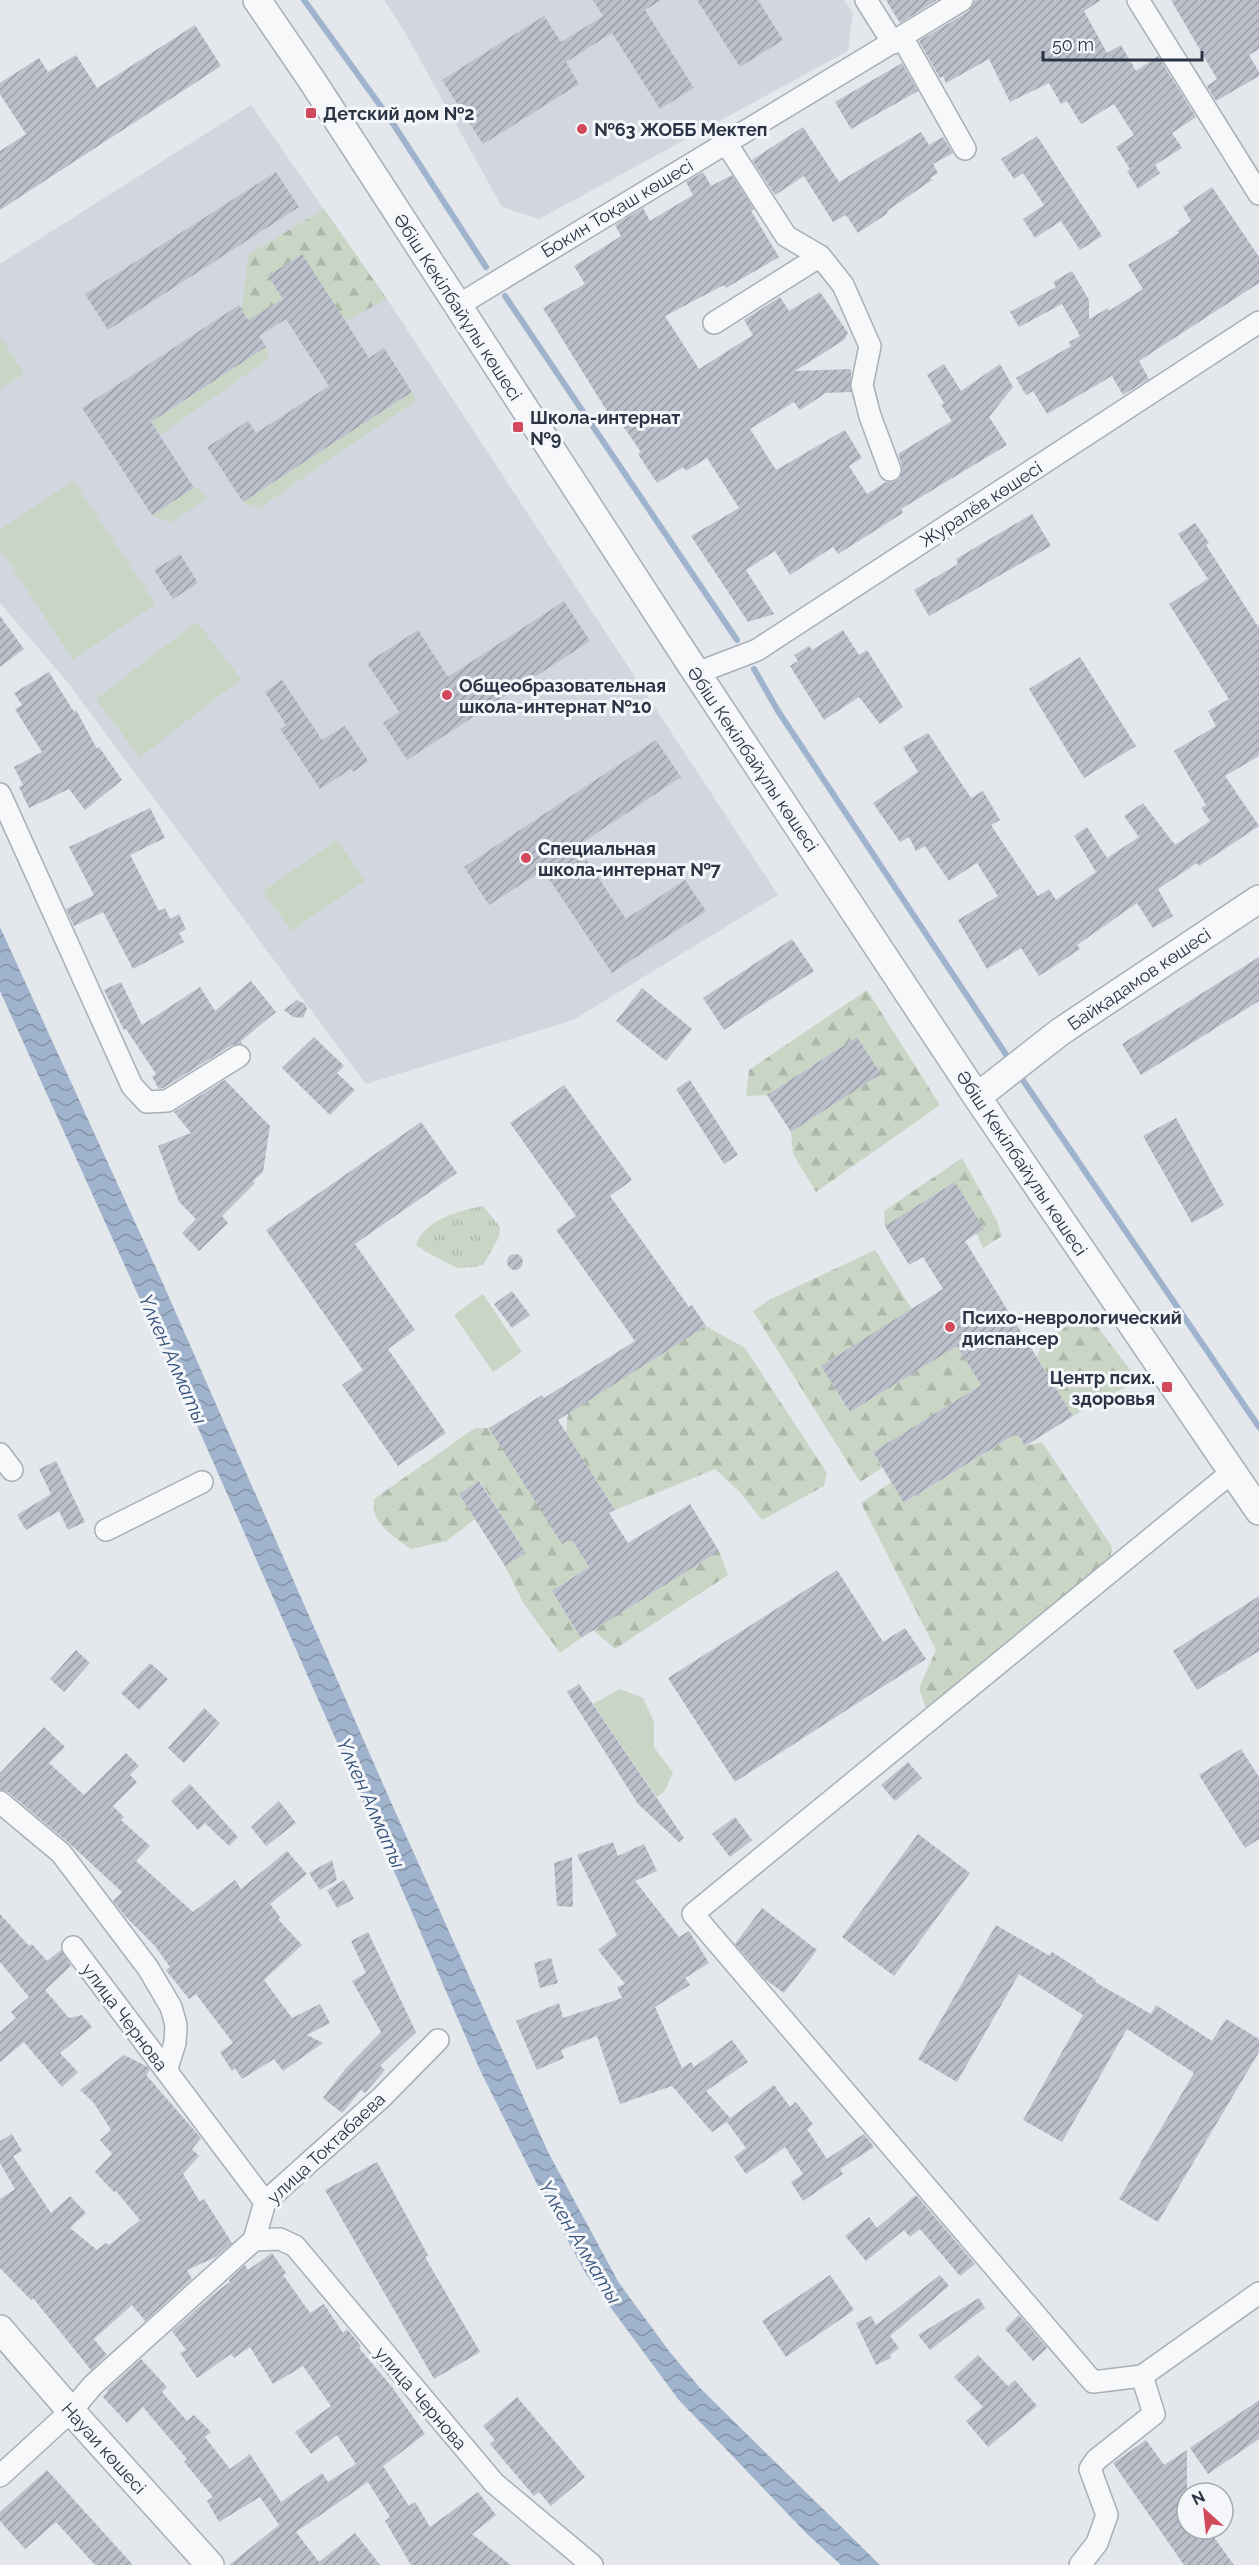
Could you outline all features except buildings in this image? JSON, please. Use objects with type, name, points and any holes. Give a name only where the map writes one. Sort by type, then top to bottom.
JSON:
[{"type":"street","name":"Әбіш Кекілбайұлы көшесі","points":[[257,0],[977,1097],[1259,1511]]},
{"type":"street","points":[[866,0],[897,40],[965,149]]},
{"type":"street","name":"Бокин Тоқаш көшесі","points":[[457,306],[962,0]]},
{"type":"street","points":[[1138,0],[1259,194]]},
{"type":"street","points":[[726,143],[786,236],[820,256],[843,285],[870,345],[862,385],[870,416],[890,470]]},
{"type":"street","points":[[714,323],[820,256]]},
{"type":"street","name":"Журалёв көшесі","points":[[697,673],[757,650],[1259,322]]},
{"type":"street","points":[[0,794],[132,1086],[147,1102],[167,1101],[239,1056]]},
{"type":"street","name":"Байқадамов көшесі","points":[[977,1097],[1060,1032],[1259,898]]},
{"type":"street","points":[[1233,1472],[693,1914],[1094,2382],[1142,2376],[1259,2293]]},
{"type":"street","points":[[106,1530],[202,1482]]},
{"type":"street","points":[[0,1802],[61,1853],[148,1968],[171,2007],[176,2025],[175,2043],[166,2072]]},
{"type":"street","name":"улица Чернова","points":[[73,1947],[265,2202]]},
{"type":"street","name":"улица Токтабаева","points":[[254,2240],[265,2202],[382,2097],[438,2040]]},
{"type":"street","name":"улица Чернова","points":[[254,2240],[280,2239],[295,2246],[494,2483],[592,2565]]},
{"type":"street","points":[[0,2476],[71,2411],[93,2385],[254,2240]]},
{"type":"street","name":"Науаи көшесі","points":[[0,2329],[210,2565]]},
{"type":"street","points":[[1080,2565],[1097,2543],[1107,2515],[1090,2469],[1096,2460],[1154,2414],[1142,2376]]},
{"type":"shaded area","name":"№63 ЖОББ Мектеп","points":[[384,0],[844,0],[853,14],[848,51],[539,219],[502,207],[403,29]]},
{"type":"shaded area","points":[[251,105],[387,299],[778,895],[573,1020],[366,1084],[69,684],[0,603],[0,264]]},
{"type":"green space","points":[[324,209],[387,299],[345,321],[268,276],[283,299],[248,320],[242,310],[248,255]]},
{"type":"green space","points":[[0,336],[24,374],[0,389]]},
{"type":"green space","points":[[266,347],[268,359],[160,435],[151,422]]},
{"type":"green space","points":[[413,392],[415,401],[259,508],[243,502]]},
{"type":"green space","points":[[73,481],[155,604],[73,660],[0,548],[0,530]]},
{"type":"green space","points":[[194,488],[200,489],[207,499],[170,523],[152,515]]},
{"type":"green space","points":[[197,622],[241,679],[140,757],[96,699]]},
{"type":"green space","points":[[337,840],[365,880],[291,931],[263,891]]},
{"type":"green space","points":[[867,990],[940,1105],[816,1192],[793,1154],[791,1132],[881,1074],[857,1037],[767,1095],[746,1096],[749,1070]]},
{"type":"green space","points":[[962,1158],[997,1221],[1002,1236],[983,1248],[955,1183],[885,1226],[884,1211]]},
{"type":"green space","points":[[483,1206],[500,1227],[499,1237],[483,1265],[458,1268],[416,1245],[420,1236],[435,1223],[454,1214]]},
{"type":"green space","points":[[875,1250],[912,1309],[821,1366],[850,1412],[957,1346],[981,1385],[873,1452],[882,1468],[860,1482],[753,1311],[771,1299]]},
{"type":"green space","points":[[483,1294],[522,1352],[493,1372],[454,1315]]},
{"type":"green space","points":[[1080,1318],[1093,1321],[1138,1380],[1073,1416],[1037,1357],[1042,1342]]},
{"type":"green space","points":[[706,1326],[745,1348],[827,1473],[824,1486],[762,1520],[739,1491],[715,1469],[615,1510],[566,1433],[568,1413]]},
{"type":"green space","points":[[475,1428],[489,1428],[571,1538],[589,1567],[552,1591],[581,1638],[560,1653],[524,1604],[505,1566],[526,1553],[480,1481],[459,1494],[475,1519],[447,1541],[411,1549],[384,1528],[376,1515],[374,1499]]},
{"type":"green space","points":[[1017,1433],[1025,1446],[1042,1442],[1112,1547],[1109,1564],[927,1711],[919,1688],[936,1650],[861,1503],[891,1482],[905,1503]]},
{"type":"green space","points":[[719,1551],[728,1575],[615,1649],[593,1630]]},
{"type":"green space","points":[[620,1689],[643,1698],[654,1722],[654,1747],[673,1773],[664,1792],[657,1797],[593,1704]]},
{"type":"water","name":"Үлкен Алматы","points":[[0,927],[161,1279],[548,2152],[619,2283],[669,2351],[700,2388],[880,2565],[841,2565],[806,2533],[678,2399],[586,2274],[540,2190],[480,2070],[179,1385],[0,991]]},
{"type":"waterway","points":[[304,0],[390,119],[486,267]]},
{"type":"waterway","points":[[505,296],[737,640]]},
{"type":"waterway","points":[[754,669],[778,711],[1011,1062]]},
{"type":"waterway","points":[[1018,1073],[1259,1427]]},
{"type":"place","name":"Детский дом №2","points":[[311,113]]},
{"type":"place","name":"№63 ЖОББ Мектеп","points":[[582,129]]},
{"type":"place","name":"Школа-интернат №9","points":[[518,427]]},
{"type":"place","name":"Общеобразовательная школа-интернат №10","points":[[447,695]]},
{"type":"place","name":"Специальная школа-интернат №7","points":[[526,858]]},
{"type":"place","name":"Психо-неврологический диспансер","points":[[950,1327]]},
{"type":"place","name":"Центр псих. здоровья","points":[[1167,1387]]}]
